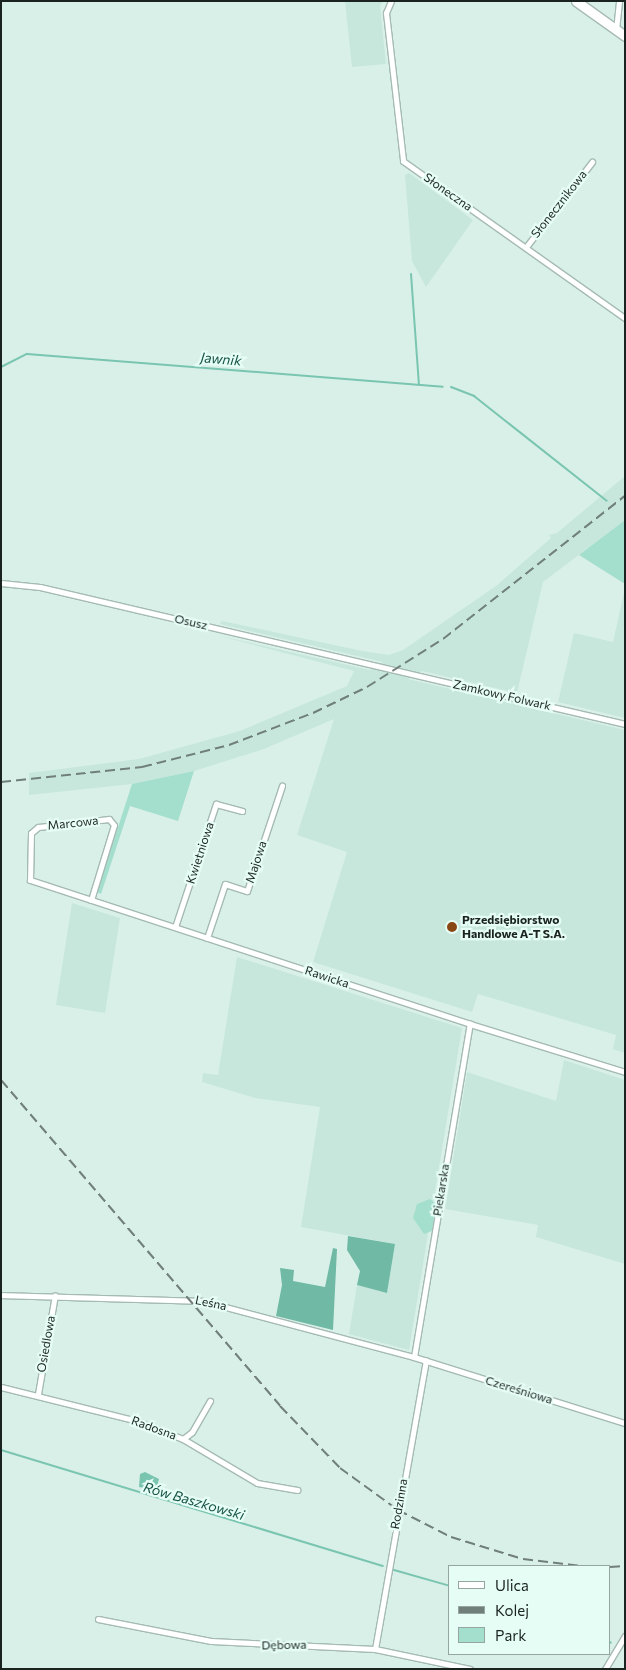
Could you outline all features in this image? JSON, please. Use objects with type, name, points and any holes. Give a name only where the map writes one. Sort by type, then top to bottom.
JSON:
[{"type":"main road","points":[[576,1],[625,36]]},
{"type":"street","name":"Słoneczna","points":[[391,1],[386,13],[400,157],[625,318]]},
{"type":"street","points":[[616,30],[619,1]]},
{"type":"street","name":"Słonecznikowa","points":[[526,247],[592,162]]},
{"type":"street","name":"Osusz","points":[[1,583],[40,587],[379,667]]},
{"type":"street","name":"Zamkowy Folwark","points":[[379,667],[625,724]]},
{"type":"street","name":"Majowa","points":[[208,938],[225,884],[247,891],[282,786]]},
{"type":"street","name":"Kwietniowa","points":[[175,927],[216,804],[242,811]]},
{"type":"street","name":"Marcowa","points":[[30,880],[31,833],[38,827],[109,819],[114,825],[91,900]]},
{"type":"street","name":"Rawicka","points":[[30,880],[470,1024],[625,1072]]},
{"type":"street","name":"Piekarska","points":[[414,1357],[470,1024]]},
{"type":"street","name":"Leśna","points":[[1,1295],[203,1300],[414,1357]]},
{"type":"street","name":"Osiedlowa","points":[[38,1394],[54,1295]]},
{"type":"street","name":"Czereśniowa","points":[[414,1357],[625,1423]]},
{"type":"street","name":"Rodzinna","points":[[375,1649],[426,1360]]},
{"type":"street","name":"Radosna","points":[[1,1387],[38,1394],[137,1421],[183,1439],[257,1483],[297,1490]]},
{"type":"street","points":[[183,1439],[192,1432],[210,1400]]},
{"type":"street","name":"Dębowa","points":[[98,1619],[141,1631],[228,1643],[375,1649],[470,1669]]},
{"type":"street","points":[[605,1669],[625,1636]]},
{"type":"shaded area","points":[[345,1],[383,1],[380,6],[386,64],[352,67]]},
{"type":"shaded area","points":[[409,173],[473,220],[426,287],[412,261],[405,175]]},
{"type":"shaded area","points":[[625,476],[625,520],[543,582],[517,693],[422,671],[408,679],[625,730],[625,1053],[613,1049],[616,1035],[478,994],[472,1012],[313,962],[347,852],[297,835],[334,719],[264,749],[194,771],[132,784],[29,795],[29,773],[139,759],[240,731],[347,686],[354,671],[216,635],[370,670],[383,662],[220,624],[222,621],[362,651],[389,655],[403,650],[496,586],[551,538],[549,535],[557,533]]},
{"type":"shaded area","points":[[625,588],[625,718],[558,702],[574,633],[613,642]]},
{"type":"shaded area","points":[[72,903],[120,918],[105,1013],[56,1005]]},
{"type":"shaded area","points":[[237,957],[462,1028],[409,1350],[349,1334],[357,1285],[387,1293],[395,1244],[301,1227],[320,1107],[255,1098],[202,1082],[203,1073],[218,1075]]},
{"type":"shaded area","points":[[564,1060],[625,1080],[625,1264],[536,1237],[538,1225],[445,1209],[467,1072],[556,1101]]},
{"type":"shaded area","points":[[348,1236],[395,1244],[387,1293],[357,1285],[360,1271],[347,1250]]},
{"type":"shaded area","points":[[333,1248],[337,1249],[333,1330],[276,1316],[282,1285],[280,1268],[294,1270],[293,1281],[325,1287]]},
{"type":"shaded area","points":[[145,1472],[159,1479],[156,1490],[139,1487],[140,1474]]},
{"type":"green space","points":[[625,520],[625,584],[579,555]]},
{"type":"green space","points":[[194,771],[178,821],[130,806],[101,894],[97,892],[132,784]]},
{"type":"green space","points":[[430,1199],[436,1204],[432,1231],[424,1234],[413,1218],[417,1204]]},
{"type":"waterway","points":[[411,274],[419,385]]},
{"type":"waterway","name":"Jawnik","points":[[1,367],[27,354],[443,387]]},
{"type":"waterway","name":"Jawnik","points":[[451,387],[474,396],[607,501]]},
{"type":"waterway","name":"Rów Baszkowski","points":[[1,1450],[383,1566]]},
{"type":"waterway","name":"Rów Baszkowski","points":[[394,1570],[448,1585]]},
{"type":"railway","points":[[1,782],[142,767],[229,745],[313,713],[367,687],[443,639],[625,496]]},
{"type":"railway","points":[[1,1080],[280,1406],[340,1468],[398,1510],[451,1537],[523,1559],[574,1565]]},
{"type":"railway","points":[[611,1567],[625,1566]]},
{"type":"place","name":"Przedsiębiorstwo Handlowe A-T S.A.","points":[[452,927]]}]
